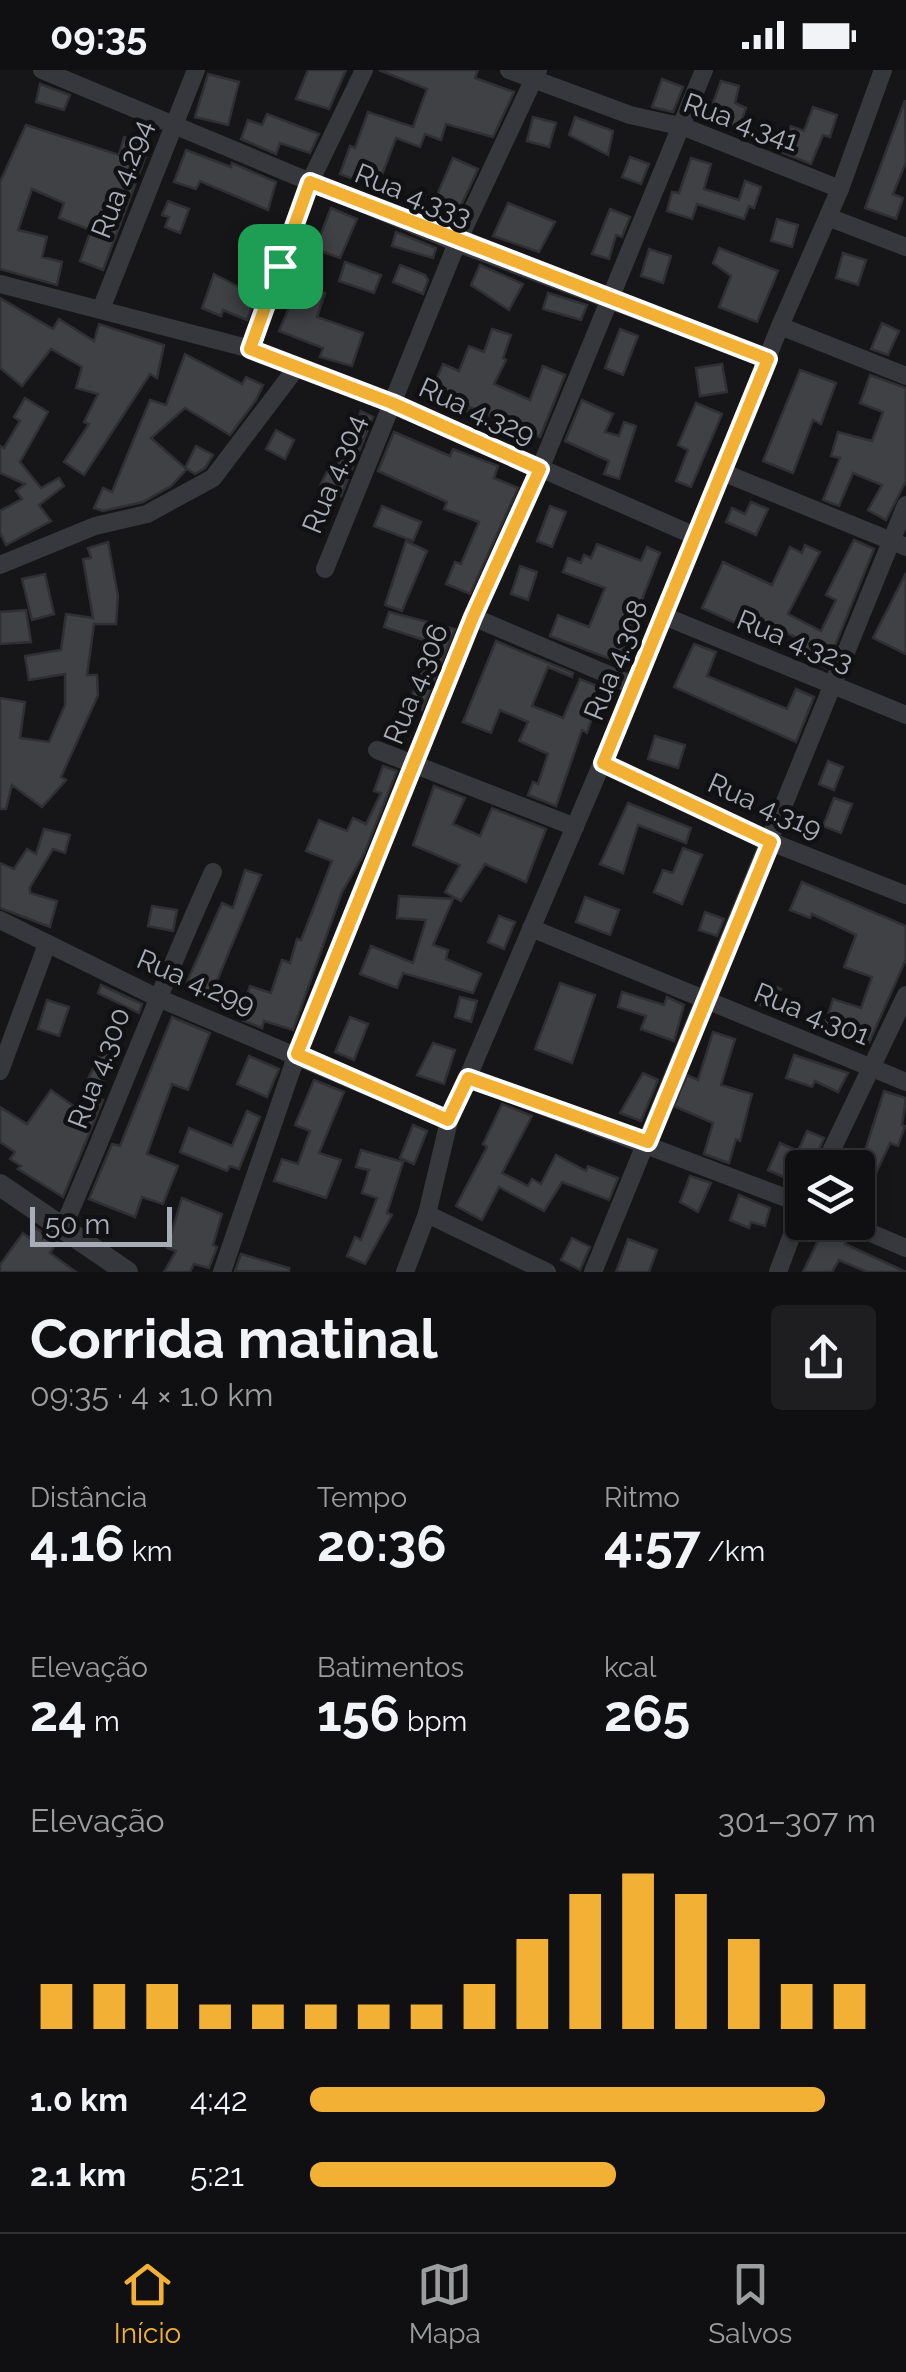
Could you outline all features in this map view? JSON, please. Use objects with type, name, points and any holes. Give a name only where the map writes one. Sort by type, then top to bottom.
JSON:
[{"type":"street","name":"Rua 4.333","points":[[42,70],[457,243],[768,359]]},
{"type":"street","name":"Rua 4.294","points":[[101,309],[196,70]]},
{"type":"street","points":[[250,349],[310,182],[364,70]]},
{"type":"street","name":"Rua 4.341","points":[[509,70],[536,75],[630,115],[684,127],[840,189]]},
{"type":"street","name":"Rua 4.306","points":[[222,1272],[297,1054],[473,617],[540,469],[608,298],[684,127],[704,70]]},
{"type":"street","name":"Rua 4.308","points":[[405,1272],[428,1214],[448,1120],[664,616],[780,326],[840,189],[883,70]]},
{"type":"street","name":"Rua 4.304","points":[[325,570],[457,243],[536,75]]},
{"type":"street","points":[[828,217],[906,247]]},
{"type":"street","name":"Rua 4.329","points":[[0,284],[250,349],[392,403],[695,536]]},
{"type":"street","points":[[780,326],[906,376]]},
{"type":"street","points":[[0,565],[94,526],[147,514],[213,478],[298,367]]},
{"type":"street","points":[[722,472],[899,543]]},
{"type":"street","points":[[593,1272],[832,686],[899,543],[906,505]]},
{"type":"street","name":"Rua 4.323","points":[[664,616],[906,715]]},
{"type":"street","points":[[473,617],[635,686]]},
{"type":"street","points":[[377,750],[575,827]]},
{"type":"street","name":"Rua 4.319","points":[[603,763],[771,842],[906,895]]},
{"type":"street","name":"Rua 4.300","points":[[62,1230],[156,997],[214,872]]},
{"type":"street","name":"Rua 4.299","points":[[0,920],[156,997],[448,1120]]},
{"type":"street","name":"Rua 4.301","points":[[531,928],[906,1082]]},
{"type":"street","points":[[0,1071],[47,944]]},
{"type":"street","points":[[832,1150],[906,995]]},
{"type":"street","points":[[468,1078],[648,1142],[785,1199]]},
{"type":"street","points":[[0,1184],[128,1272]]},
{"type":"street","points":[[428,1214],[546,1272]]},
{"type":"street","points":[[875,1235],[906,1248]]},
{"type":"street","points":[[778,1272],[790,1240]]},
{"type":"building","points":[[308,70],[346,70],[329,109],[296,99]]},
{"type":"building","points":[[379,70],[478,70],[475,78],[514,92],[493,137],[446,124],[441,140],[425,134],[420,147],[396,138],[377,188],[340,174],[350,146],[355,148],[368,112],[413,127],[427,89]]},
{"type":"building","points":[[208,74],[239,82],[228,125],[195,117]]},
{"type":"building","points":[[662,79],[683,87],[673,112],[652,107]]},
{"type":"building","points":[[721,81],[739,86],[735,103],[746,108],[738,130],[708,117]]},
{"type":"building","points":[[40,84],[70,95],[64,110],[36,102]]},
{"type":"building","points":[[905,100],[906,162],[893,194],[903,198],[896,219],[865,208]]},
{"type":"building","points":[[813,107],[837,115],[830,137],[823,135],[811,164],[781,152],[791,126],[804,131]]},
{"type":"building","points":[[267,114],[319,134],[310,153],[280,143],[276,154],[241,139],[248,120],[262,125]]},
{"type":"building","points":[[533,117],[556,123],[549,147],[527,141]]},
{"type":"building","points":[[575,117],[613,131],[608,155],[569,135]]},
{"type":"building","points":[[26,125],[119,155],[124,137],[150,145],[103,270],[80,261],[91,230],[59,218],[64,203],[32,189],[18,230],[47,237],[42,257],[62,262],[57,285],[0,269],[0,182]]},
{"type":"building","points":[[186,150],[231,167],[232,163],[276,182],[268,210],[200,181],[196,189],[174,182]]},
{"type":"building","points":[[630,157],[649,164],[641,184],[622,177]]},
{"type":"building","points":[[453,158],[478,169],[458,212],[434,202]]},
{"type":"building","points":[[691,158],[711,164],[704,189],[739,200],[745,181],[761,187],[754,208],[749,206],[744,219],[697,204],[692,219],[667,211],[672,192],[679,193]]},
{"type":"building","points":[[168,201],[189,209],[180,233],[165,227],[169,217],[162,215]]},
{"type":"building","points":[[508,203],[555,222],[539,252],[493,236]]},
{"type":"building","points":[[331,208],[357,219],[340,258],[315,249]]},
{"type":"building","points":[[610,209],[630,217],[622,237],[616,235],[609,259],[592,254]]},
{"type":"building","points":[[777,219],[798,225],[792,247],[771,241]]},
{"type":"building","points":[[396,232],[436,248],[433,258],[392,246]]},
{"type":"building","points":[[253,238],[275,245],[266,268],[244,259]]},
{"type":"building","points":[[719,248],[778,271],[757,322],[719,307],[731,276],[713,263]]},
{"type":"building","points":[[649,249],[671,256],[663,283],[641,276]]},
{"type":"building","points":[[843,253],[866,260],[858,285],[836,278]]},
{"type":"building","points":[[345,262],[381,275],[374,293],[339,281]]},
{"type":"building","points":[[400,265],[425,275],[428,280],[423,294],[393,282]]},
{"type":"building","points":[[480,265],[523,284],[509,310],[471,285]]},
{"type":"building","points":[[214,274],[256,296],[247,320],[223,310],[221,316],[202,308]]},
{"type":"building","points":[[299,284],[325,293],[317,317],[363,333],[352,366],[320,357],[323,348],[279,331]]},
{"type":"building","points":[[548,293],[587,305],[581,320],[543,309]]},
{"type":"building","points":[[0,298],[53,329],[59,319],[94,341],[99,324],[164,345],[157,378],[150,374],[84,475],[64,462],[89,424],[84,422],[98,394],[76,388],[82,367],[51,349],[22,386],[0,368]]},
{"type":"building","points":[[882,323],[899,331],[888,355],[871,349]]},
{"type":"building","points":[[492,329],[511,335],[503,358],[506,360],[494,384],[530,400],[543,366],[565,375],[540,437],[470,407],[467,412],[450,404],[454,396],[433,387],[443,364],[459,371],[469,346],[484,352]]},
{"type":"building","points":[[620,329],[638,336],[623,375],[605,368]]},
{"type":"building","points":[[185,354],[242,384],[246,377],[263,385],[256,400],[230,435],[185,408],[151,438],[185,468],[196,446],[213,455],[205,468],[195,474],[187,469],[171,486],[143,502],[103,511],[94,508],[103,488],[112,492],[150,400],[166,405]]},
{"type":"building","points":[[722,364],[727,392],[700,396],[696,368]]},
{"type":"building","points":[[800,370],[836,383],[821,424],[813,420],[793,473],[763,461]]},
{"type":"building","points":[[870,375],[906,388],[906,481],[886,520],[868,510],[882,485],[853,473],[839,506],[823,500],[840,458],[831,456],[838,432],[872,441],[883,412],[860,403]]},
{"type":"building","points":[[25,398],[48,412],[20,462],[41,488],[59,478],[64,486],[39,505],[51,521],[6,545],[0,533],[0,511],[22,499],[16,491],[25,484],[0,473],[0,446],[4,448],[20,421],[14,417]]},
{"type":"building","points":[[582,400],[613,414],[605,432],[619,436],[624,422],[636,426],[619,479],[604,474],[609,461],[565,441]]},
{"type":"building","points":[[696,403],[722,414],[691,487],[676,481],[688,450],[678,445]]},
{"type":"building","points":[[361,411],[373,417],[341,496],[320,486],[330,466],[336,469]]},
{"type":"building","points":[[276,430],[294,440],[285,459],[266,449]]},
{"type":"building","points":[[394,432],[450,456],[453,449],[498,466],[494,478],[518,488],[470,594],[446,584],[455,562],[461,564],[479,522],[444,509],[447,502],[378,471]]},
{"type":"building","points":[[751,502],[768,509],[756,535],[726,522],[732,508],[745,514]]},
{"type":"building","points":[[382,506],[421,522],[413,541],[374,526]]},
{"type":"building","points":[[550,506],[566,512],[552,547],[537,541]]},
{"type":"building","points":[[854,540],[874,549],[826,668],[796,653],[802,640],[741,612],[735,623],[702,608],[723,562],[772,585],[790,547],[802,553],[805,545],[820,552],[788,614],[821,631],[836,600],[826,595]]},
{"type":"building","points":[[406,541],[427,551],[402,611],[385,605]]},
{"type":"building","points":[[108,542],[118,596],[116,624],[94,624],[87,675],[97,675],[98,695],[61,777],[66,780],[42,807],[12,785],[6,809],[0,809],[0,698],[25,702],[20,738],[49,742],[65,705],[65,674],[29,680],[25,656],[61,650],[66,614],[93,618],[83,559],[91,558],[88,548]]},
{"type":"building","points":[[597,544],[641,561],[647,547],[660,553],[618,662],[550,636],[558,615],[589,627],[605,588],[563,572],[568,558],[581,563],[584,555],[591,558]]},
{"type":"building","points":[[520,566],[537,572],[528,600],[511,594]]},
{"type":"building","points":[[906,573],[906,654],[873,638]]},
{"type":"building","points":[[45,574],[54,614],[32,620],[22,579]]},
{"type":"building","points":[[26,610],[31,642],[0,644],[0,612]]},
{"type":"building","points":[[389,612],[455,629],[422,710],[408,703],[436,644],[384,627]]},
{"type":"building","points":[[496,641],[573,673],[572,677],[548,667],[532,706],[563,718],[580,679],[602,688],[587,733],[582,730],[556,806],[528,795],[533,782],[538,784],[548,754],[519,741],[528,722],[500,710],[491,733],[463,722]]},
{"type":"building","points":[[694,644],[716,652],[707,676],[787,709],[796,689],[814,697],[796,742],[674,687]]},
{"type":"building","points":[[655,736],[685,745],[678,768],[648,759]]},
{"type":"building","points":[[828,761],[843,767],[834,790],[819,784]]},
{"type":"building","points":[[383,766],[397,771],[364,854],[342,892],[293,1030],[264,1021],[262,1028],[239,1019],[250,986],[271,993],[282,960],[290,963],[297,939],[301,940],[332,861],[306,851],[319,820],[347,831],[353,818],[366,824],[381,793],[374,791]]},
{"type":"building","points":[[434,786],[465,798],[453,824],[480,836],[492,808],[546,829],[526,882],[485,864],[461,901],[445,892],[460,865],[413,845]]},
{"type":"building","points":[[834,798],[852,804],[841,833],[823,826]]},
{"type":"building","points":[[628,803],[691,828],[686,843],[638,825],[623,873],[600,864]]},
{"type":"building","points":[[44,829],[70,835],[65,853],[53,849],[30,887],[30,893],[57,901],[50,927],[0,908],[0,863],[14,869],[27,849],[36,854]]},
{"type":"building","points":[[683,848],[702,855],[682,904],[654,892],[663,870],[673,873]]},
{"type":"building","points":[[245,870],[261,875],[211,995],[186,984],[222,903],[233,908]]},
{"type":"building","points":[[802,882],[906,926],[906,959],[868,1045],[824,1028],[833,999],[861,1008],[872,977],[844,967],[856,935],[812,914],[810,918],[790,910]]},
{"type":"building","points":[[399,896],[453,899],[433,945],[448,950],[446,959],[481,974],[473,993],[403,973],[397,988],[360,974],[371,946],[413,963],[426,920],[397,918]]},
{"type":"building","points":[[585,897],[619,910],[610,935],[576,922]]},
{"type":"building","points":[[152,906],[177,910],[173,931],[148,926]]},
{"type":"building","points":[[705,912],[724,919],[717,936],[699,930]]},
{"type":"building","points":[[499,916],[515,922],[504,949],[488,942]]},
{"type":"building","points":[[763,981],[781,989],[772,1010],[754,1002]]},
{"type":"building","points":[[560,983],[595,995],[572,1063],[535,1049]]},
{"type":"building","points":[[101,985],[142,1004],[139,1013],[98,993]]},
{"type":"building","points":[[622,992],[664,1005],[667,997],[684,1005],[674,1041],[641,1029],[646,1016],[618,1007]]},
{"type":"building","points":[[460,997],[477,1001],[471,1022],[455,1017]]},
{"type":"building","points":[[47,1000],[69,1007],[59,1036],[38,1029]]},
{"type":"building","points":[[172,1017],[210,1033],[188,1090],[172,1084],[147,1154],[178,1166],[163,1204],[142,1197],[135,1217],[89,1199],[112,1144],[120,1146]]},
{"type":"building","points":[[350,1017],[368,1024],[354,1060],[335,1052]]},
{"type":"building","points":[[713,1032],[735,1039],[721,1085],[752,1094],[740,1141],[736,1139],[729,1163],[704,1154],[713,1123],[674,1106],[687,1075],[698,1080]]},
{"type":"building","points":[[433,1043],[455,1050],[444,1084],[417,1075]]},
{"type":"building","points":[[102,1050],[115,1058],[102,1086],[88,1079]]},
{"type":"building","points":[[794,1055],[848,1073],[838,1092],[815,1081],[812,1087],[786,1078]]},
{"type":"building","points":[[249,1056],[279,1069],[267,1097],[237,1084]]},
{"type":"building","points":[[643,1073],[658,1080],[641,1121],[620,1113]]},
{"type":"building","points":[[314,1080],[344,1092],[319,1153],[341,1160],[326,1198],[274,1181],[282,1159],[298,1164],[310,1131],[295,1125]]},
{"type":"building","points":[[51,1090],[79,1110],[88,1092],[103,1100],[63,1197],[18,1169],[21,1166],[10,1159],[15,1152],[0,1142],[0,1107],[27,1124]]},
{"type":"building","points":[[884,1091],[906,1098],[902,1125],[905,1126],[898,1146],[890,1143],[875,1175],[875,1150],[865,1150]]},
{"type":"building","points":[[502,1104],[532,1116],[502,1173],[528,1186],[532,1179],[541,1184],[556,1155],[586,1171],[588,1166],[618,1178],[609,1200],[562,1182],[544,1211],[499,1187],[482,1220],[456,1206],[487,1147],[483,1144]]},
{"type":"building","points":[[247,1111],[260,1117],[239,1169],[230,1166],[227,1171],[180,1152],[189,1128],[232,1146]]},
{"type":"building","points":[[413,1125],[427,1131],[414,1164],[400,1158]]},
{"type":"building","points":[[807,1131],[824,1138],[819,1150],[798,1150]]},
{"type":"building","points":[[780,1143],[796,1150],[785,1150],[785,1178],[768,1170]]},
{"type":"building","points":[[361,1150],[403,1162],[387,1213],[392,1215],[365,1264],[347,1256],[355,1237],[361,1240],[377,1198],[362,1193],[369,1170],[356,1167]]},
{"type":"building","points":[[690,1176],[711,1183],[698,1212],[680,1202]]},
{"type":"building","points":[[739,1195],[770,1208],[765,1226],[751,1222],[749,1228],[730,1220]]},
{"type":"building","points":[[182,1198],[222,1214],[213,1245],[217,1247],[209,1268],[194,1264],[190,1272],[164,1272],[176,1251],[167,1248]]},
{"type":"building","points":[[36,1228],[57,1242],[50,1253],[76,1272],[0,1272],[0,1265],[23,1233],[29,1238]]},
{"type":"building","points":[[572,1238],[590,1247],[580,1270],[561,1260]]},
{"type":"building","points":[[628,1239],[657,1250],[649,1272],[616,1272]]},
{"type":"building","points":[[818,1240],[847,1240],[845,1244],[906,1272],[867,1272],[839,1260],[832,1272],[803,1272]]},
{"type":"building","points":[[241,1254],[289,1268],[289,1272],[235,1271]]},
{"type":"route","points":[[310,182],[457,243],[768,359],[603,763],[771,842],[648,1142],[468,1078],[448,1120],[297,1054],[473,617],[540,469],[392,403],[250,349],[280,266],[310,182]]}]
